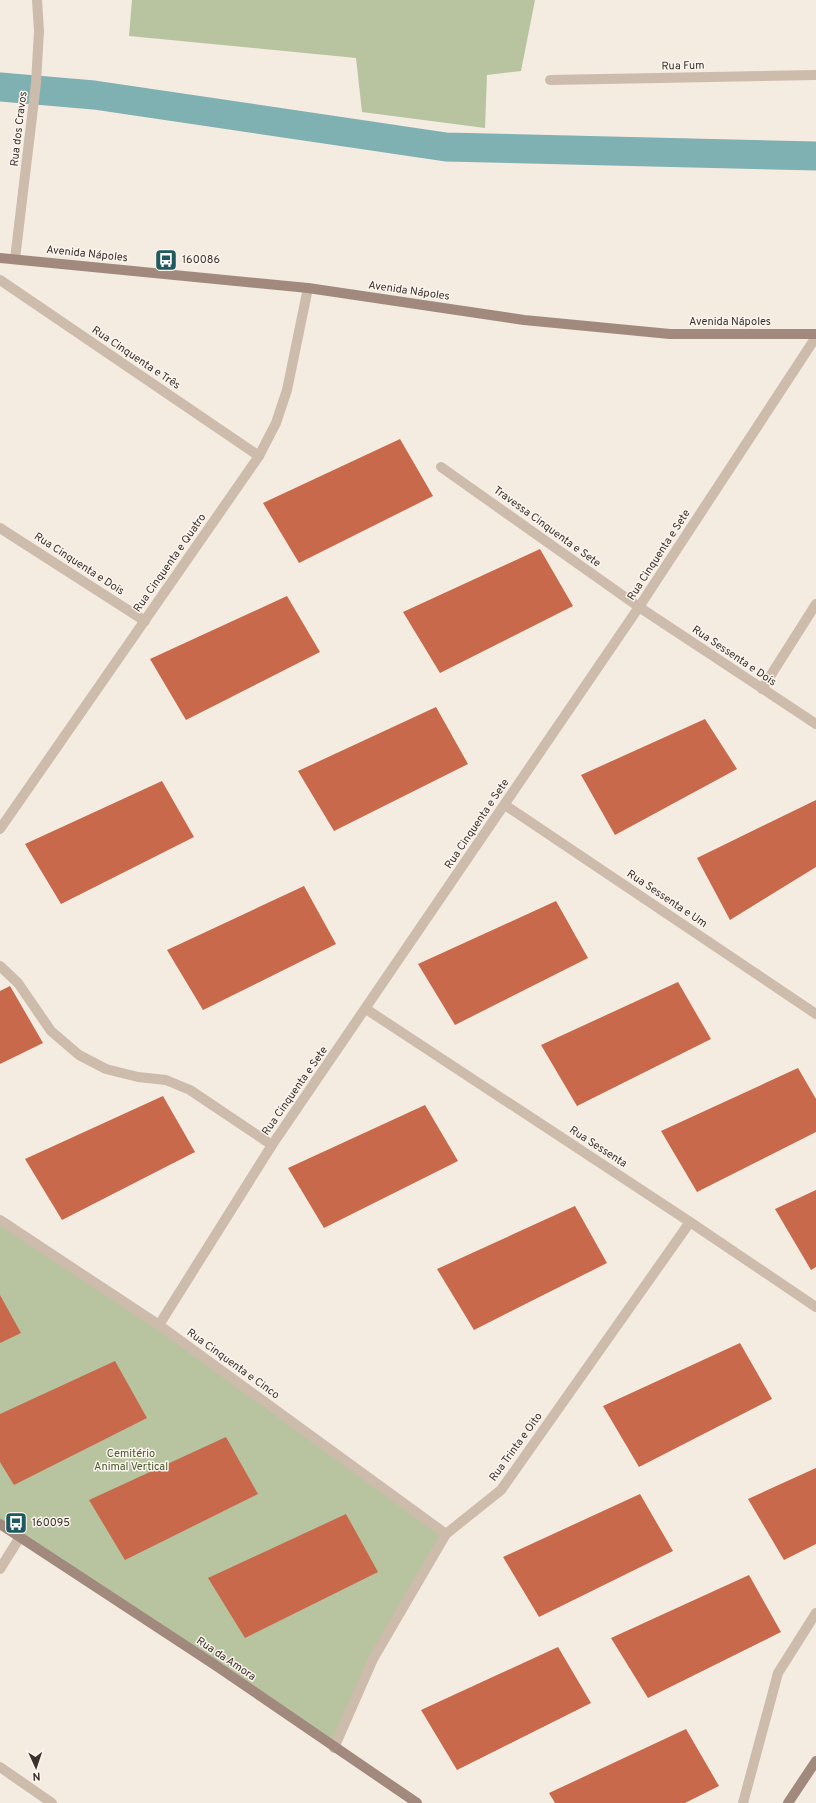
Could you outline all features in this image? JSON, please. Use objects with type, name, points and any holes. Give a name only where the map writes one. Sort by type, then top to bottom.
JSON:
[{"type":"main road","name":"Avenida Nápoles","points":[[0,258],[308,288],[524,320],[662,333],[816,336]]},
{"type":"main road","name":"Rua da Amora","points":[[0,1524],[215,1665],[334,1748],[418,1803]]},
{"type":"main road","points":[[788,1803],[816,1761]]},
{"type":"street","name":"Rua dos Cravos","points":[[15,260],[36,83],[39,31],[37,0]]},
{"type":"street","name":"Rua Fum","points":[[550,80],[816,75]]},
{"type":"street","name":"Rua Cinquenta e Três","points":[[0,280],[258,456]]},
{"type":"street","name":"Rua Cinquenta e Quatro","points":[[0,829],[258,456],[276,422],[287,390],[308,288]]},
{"type":"street","name":"Rua Cinquenta e Sete","points":[[160,1325],[272,1145],[639,607],[816,336]]},
{"type":"street","name":"Travessa Cinquenta e Sete","points":[[441,467],[639,607]]},
{"type":"street","name":"Rua Cinquenta e Dois","points":[[0,528],[144,621]]},
{"type":"street","points":[[762,690],[816,604]]},
{"type":"street","name":"Rua Sessenta e Dois","points":[[639,607],[762,690],[816,724]]},
{"type":"street","name":"Rua Sessenta e Um","points":[[505,805],[816,1014]]},
{"type":"street","points":[[0,966],[18,983],[51,1030],[79,1055],[106,1069],[138,1077],[166,1080],[190,1090],[272,1145]]},
{"type":"street","name":"Rua Sessenta","points":[[366,1009],[690,1222],[816,1307]]},
{"type":"street","name":"Rua Cinquenta e Cinco","points":[[0,1220],[160,1325],[446,1534]]},
{"type":"street","name":"Rua Trinta e Oito","points":[[334,1748],[373,1658],[446,1534],[501,1490],[690,1222]]},
{"type":"street","points":[[0,1569],[20,1538]]},
{"type":"street","points":[[743,1803],[778,1673],[816,1613]]},
{"type":"street","points":[[0,1767],[52,1803]]},
{"type":"green space","points":[[132,0],[535,0],[521,71],[487,75],[485,128],[362,112],[356,58],[129,36]]},
{"type":"green space","name":"Cemitério Animal Vertical","points":[[0,1220],[159,1325],[446,1534],[373,1659],[334,1748],[0,1524]]},
{"type":"building","points":[[400,439],[433,496],[299,563],[263,503]]},
{"type":"building","points":[[540,549],[573,606],[440,673],[403,612]]},
{"type":"building","points":[[287,596],[320,652],[186,720],[150,659]]},
{"type":"building","points":[[436,707],[468,764],[334,831],[298,771]]},
{"type":"building","points":[[705,719],[737,769],[615,835],[581,775]]},
{"type":"building","points":[[162,781],[194,837],[61,904],[25,844]]},
{"type":"building","points":[[816,800],[816,867],[730,920],[697,858]]},
{"type":"building","points":[[304,886],[336,944],[203,1010],[167,950]]},
{"type":"building","points":[[556,901],[588,958],[455,1025],[418,964]]},
{"type":"building","points":[[678,982],[711,1039],[577,1106],[541,1045]]},
{"type":"building","points":[[10,986],[43,1043],[0,1064],[0,991]]},
{"type":"building","points":[[798,1068],[816,1099],[816,1132],[697,1192],[661,1131]]},
{"type":"building","points":[[163,1096],[195,1152],[62,1220],[25,1159]]},
{"type":"building","points":[[425,1105],[458,1161],[324,1228],[288,1168]]},
{"type":"building","points":[[816,1190],[816,1267],[811,1270],[775,1209]]},
{"type":"building","points":[[575,1206],[607,1263],[474,1330],[437,1269]]},
{"type":"building","points":[[0,1295],[21,1333],[0,1343]]},
{"type":"building","points":[[740,1343],[772,1399],[639,1467],[603,1406]]},
{"type":"building","points":[[115,1361],[147,1418],[14,1485],[0,1462],[0,1414]]},
{"type":"building","points":[[226,1437],[258,1494],[125,1560],[89,1500]]},
{"type":"building","points":[[816,1468],[816,1544],[784,1560],[748,1499]]},
{"type":"building","points":[[640,1494],[673,1551],[539,1617],[503,1557]]},
{"type":"building","points":[[346,1514],[378,1572],[245,1638],[208,1578]]},
{"type":"building","points":[[749,1575],[781,1632],[648,1698],[611,1638]]},
{"type":"building","points":[[558,1647],[591,1703],[457,1770],[421,1710]]},
{"type":"building","points":[[686,1729],[719,1786],[685,1803],[555,1803],[549,1793]]},
{"type":"waterway","points":[[0,87],[94,95],[446,147],[816,156]]},
{"type":"place","name":"160086","points":[[166,260]]},
{"type":"place","name":"160095","points":[[16,1523]]}]
